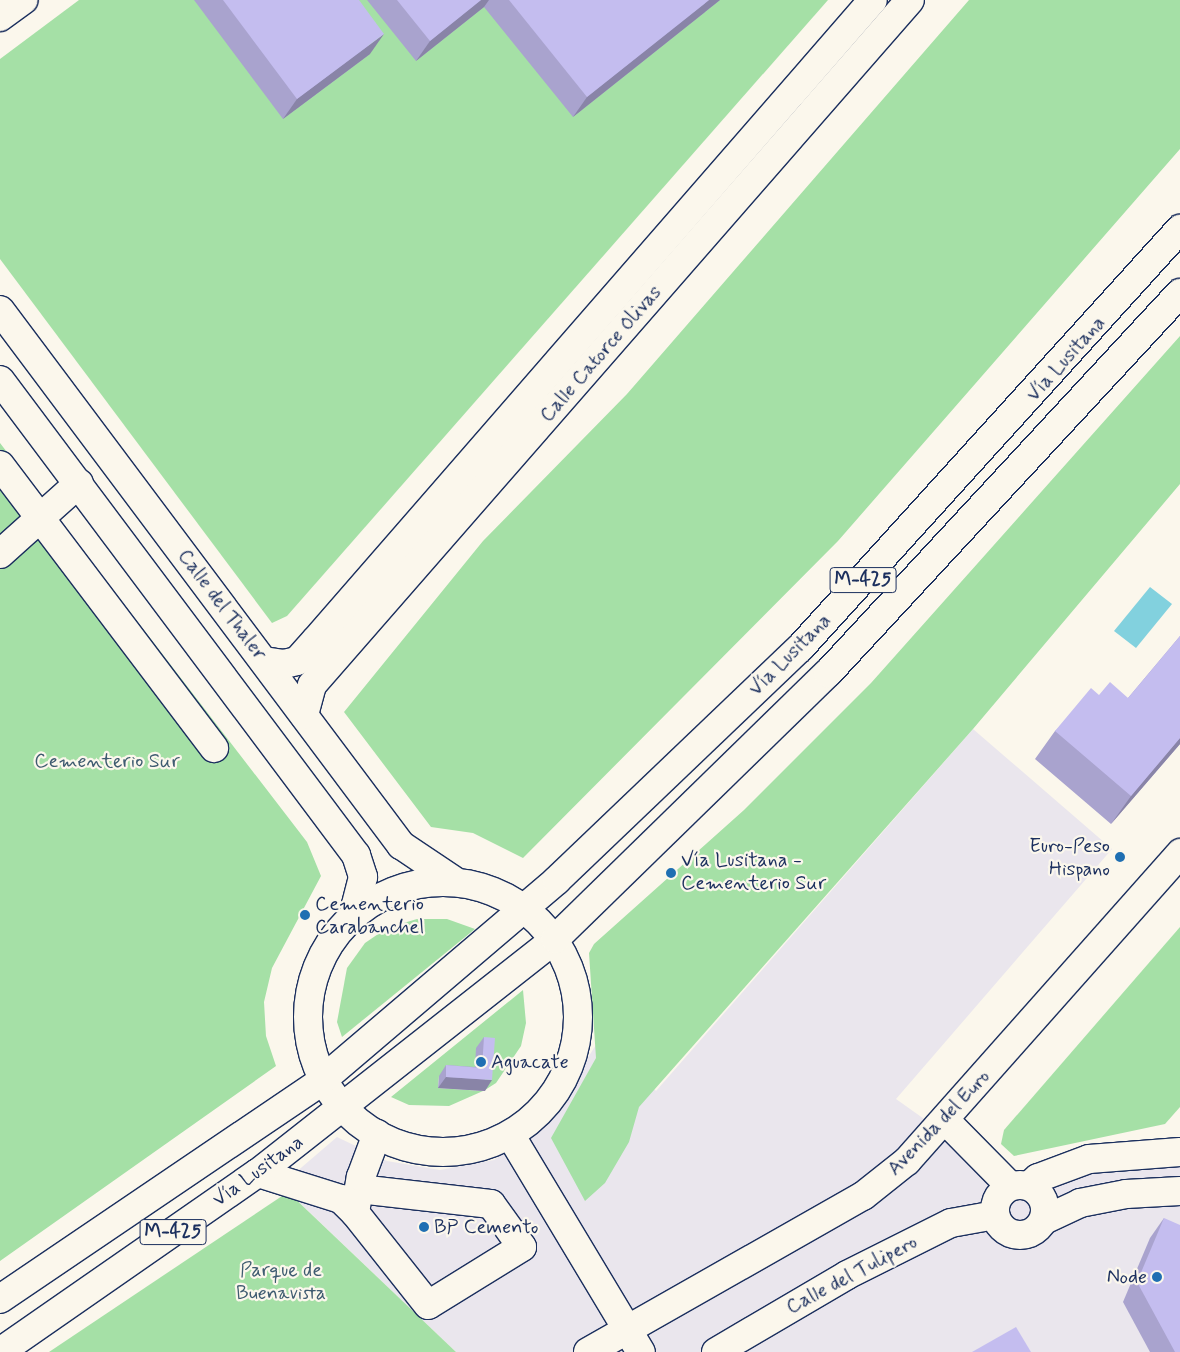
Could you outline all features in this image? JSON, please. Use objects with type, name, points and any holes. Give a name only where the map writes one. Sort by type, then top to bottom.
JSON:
[{"type":"street","points":[[0,17],[23,0]]},
{"type":"street","name":"Calle Catorce Olivas","points":[[264,661],[284,664],[297,660],[316,640],[873,0]]},
{"type":"street","name":"Calle Catorce Olivas","points":[[304,715],[312,685],[910,0]]},
{"type":"street","name":"Vía Lusitana","points":[[522,906],[557,880],[800,648],[1180,229]]},
{"type":"street","name":"Vía Lusitana","points":[[555,939],[838,663],[1180,293]]},
{"type":"street","name":"Calle del Thaler","points":[[0,310],[401,845],[459,883]]},
{"type":"street","name":"Calle del Thaler","points":[[0,380],[356,855],[363,877],[353,916]]},
{"type":"street","points":[[0,465],[214,748]]},
{"type":"street","points":[[0,554],[79,483]]},
{"type":"street","name":"Avenida del Euro","points":[[588,1352],[634,1342],[863,1196],[907,1161],[946,1121],[1180,853]]},
{"type":"street","points":[[430,880],[459,883],[492,891],[522,906],[555,939],[578,995],[578,1038],[565,1079],[541,1112],[511,1136],[465,1152],[418,1151],[377,1134],[344,1108],[320,1082],[310,1044],[309,996],[322,957],[353,916],[402,886],[430,880]]},
{"type":"street","name":"M-425","points":[[320,1082],[522,906]]},
{"type":"street","name":"M-425","points":[[344,1108],[555,939]]},
{"type":"street","name":"Vía Lusitana","points":[[0,1299],[320,1082]]},
{"type":"street","name":"Vía Lusitana","points":[[0,1352],[258,1173],[344,1108]]},
{"type":"street","points":[[946,1121],[1020,1186],[1043,1200],[1044,1220]]},
{"type":"street","points":[[357,1201],[377,1134]]},
{"type":"street","points":[[511,1136],[634,1342]]},
{"type":"street","points":[[1180,1152],[1089,1159],[1038,1178],[996,1200],[995,1215],[1001,1228],[1020,1236],[1030,1234],[1044,1220],[1080,1203],[1126,1194],[1180,1192]]},
{"type":"street","points":[[258,1173],[340,1199],[491,1204],[522,1247],[428,1305],[357,1201]]},
{"type":"street","name":"Calle del Tulipero","points":[[716,1352],[847,1275],[951,1223],[995,1215]]},
{"type":"shaded area","points":[[973,729],[1112,849],[896,1099],[996,1170],[1015,1175],[1089,1159],[1180,1152],[1180,1352],[456,1352],[281,1185],[337,1137],[387,1161],[440,1170],[494,1160],[547,1123],[604,1032],[656,1091]]},
{"type":"green space","points":[[79,0],[828,0],[287,616],[272,623],[0,259],[0,59]]},
{"type":"green space","points":[[969,0],[1180,0],[1180,149],[838,541],[523,858],[473,833],[431,827],[344,712],[483,541],[627,394]]},
{"type":"green space","points":[[1180,336],[1180,484],[973,729],[639,1107],[629,1142],[605,1183],[585,1201],[551,1138],[596,1058],[589,953],[594,944],[744,810],[871,683]]},
{"type":"green space","name":"Cementerio Sur","points":[[0,443],[307,842],[321,876],[272,968],[264,1002],[266,1036],[276,1066],[0,1261]]},
{"type":"green space","points":[[417,919],[447,919],[475,929],[342,1037],[337,1022],[347,968],[365,943],[387,928]]},
{"type":"green space","points":[[1180,927],[1180,1107],[1165,1124],[1014,1156],[1001,1144],[1004,1130]]},
{"type":"green space","points":[[523,990],[526,1023],[521,1046],[496,1083],[485,1090],[474,1079],[439,1076],[438,1088],[483,1091],[449,1106],[409,1105],[391,1097]]},
{"type":"green space","name":"Parque de Buenavista","points":[[288,1192],[456,1352],[49,1352]]},
{"type":"water","points":[[1150,587],[1172,604],[1136,648],[1114,631]]},
{"type":"building","points":[[223,0],[359,0],[384,34],[297,99]]},
{"type":"building","points":[[397,0],[481,0],[430,41]]},
{"type":"building","points":[[509,0],[709,0],[587,97]]},
{"type":"building","points":[[1180,636],[1180,738],[1131,796],[1055,731],[1091,688],[1099,695],[1110,682],[1128,698]]},
{"type":"building","points":[[484,1037],[495,1038],[492,1080],[446,1077],[446,1065],[482,1068]]},
{"type":"building","name":"Node","points":[[1164,1218],[1180,1225],[1180,1352],[1175,1352],[1137,1282]]},
{"type":"building","points":[[1016,1327],[1031,1352],[972,1352]]},
{"type":"place","name":"Euro-Peso Hispano","points":[[1120,857]]},
{"type":"place","name":"Vía Lusitana - Cementerio Sur","points":[[671,873]]},
{"type":"place","name":"Cementerio Carabanchel","points":[[305,915]]},
{"type":"place","name":"Aguacate","points":[[481,1062]]},
{"type":"place","name":"BP Cemento","points":[[424,1227]]},
{"type":"place","name":"Node","points":[[1157,1277]]}]
